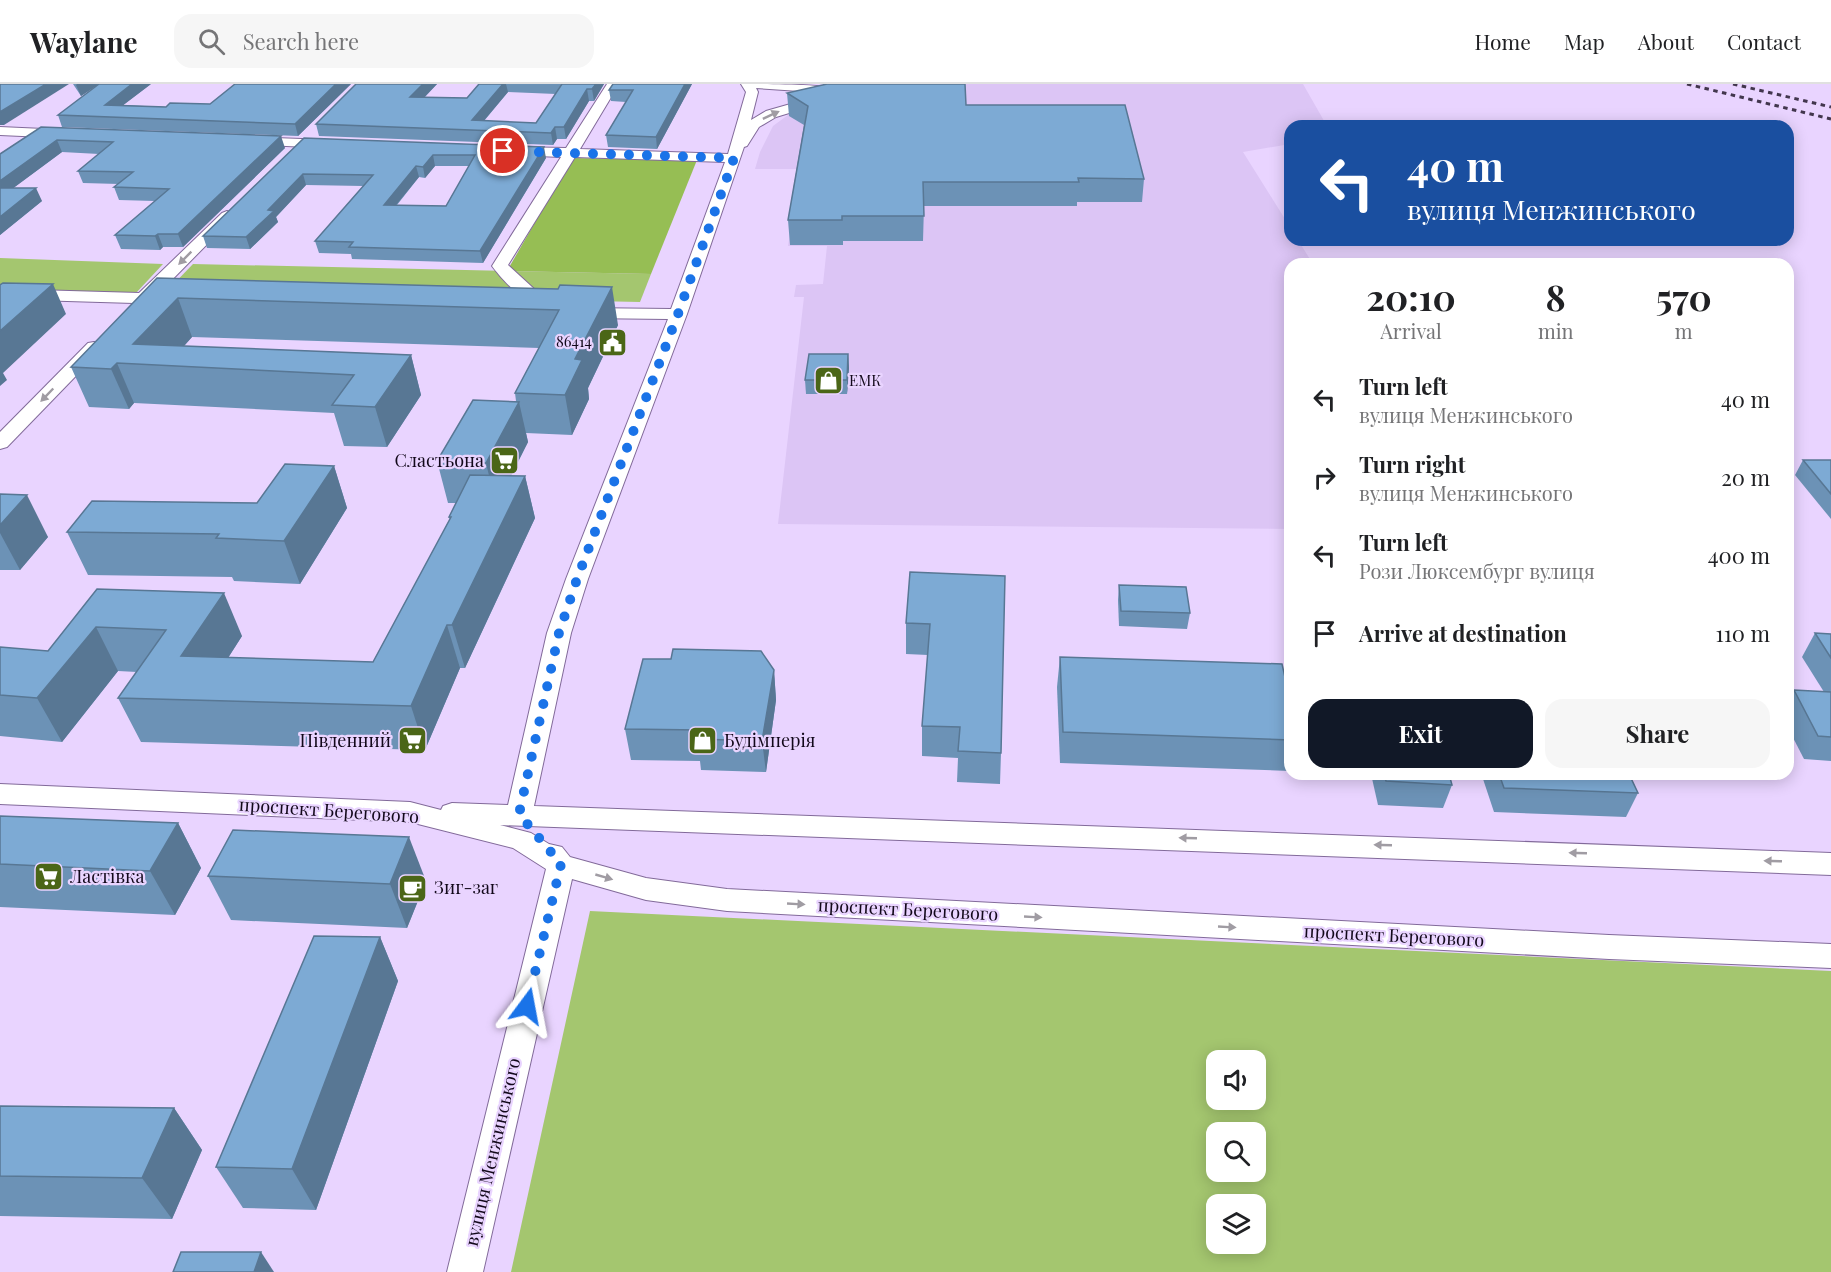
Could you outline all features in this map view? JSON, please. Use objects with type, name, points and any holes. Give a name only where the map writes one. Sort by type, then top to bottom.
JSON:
[{"type":"street","points":[[552,312],[516,284],[500,266],[613,84]]},
{"type":"street","points":[[519,814],[559,633],[734,158],[752,92],[750,84],[856,90]]},
{"type":"street","points":[[734,158],[754,124],[771,114],[872,84]]},
{"type":"street","points":[[25,145],[62,119]]},
{"type":"street","points":[[285,159],[318,126]]},
{"type":"street","points":[[0,131],[77,134]]},
{"type":"street","points":[[231,140],[348,145]]},
{"type":"street","points":[[500,151],[734,158]]},
{"type":"street","points":[[128,314],[235,208]]},
{"type":"street","points":[[0,294],[189,300]]},
{"type":"street","points":[[529,311],[678,314]]},
{"type":"street","points":[[0,443],[104,338]]},
{"type":"street","name":"проспект Берегового","points":[[0,794],[410,812],[521,840],[561,864],[646,890],[727,900],[1609,947],[1831,956]]},
{"type":"street","points":[[410,812],[1424,847],[1831,864]]},
{"type":"street","points":[[519,814],[561,864]]},
{"type":"street","name":"вулиця Менжинського","points":[[465,1272],[561,864]]},
{"type":"shaded area","points":[[886,84],[1303,84],[1324,120],[1284,120],[1284,145],[1243,152],[1284,217],[1284,246],[1302,246],[1309,258],[1284,258],[1284,529],[778,524],[804,297],[794,297],[796,285],[823,284],[827,246],[788,246],[800,169],[755,169],[760,152],[773,126],[788,115],[862,98]]},
{"type":"green space","points":[[572,158],[697,160],[651,274],[507,271]]},
{"type":"green space","points":[[0,258],[163,264],[136,293],[0,290]]},
{"type":"green space","points":[[193,264],[651,274],[640,302],[166,292]]},
{"type":"green space","points":[[590,911],[1831,971],[1831,1272],[511,1272]]},
{"type":"building","points":[[0,84],[46,84],[0,112]]},
{"type":"building","points":[[99,84],[132,84],[105,105],[166,107],[170,103],[210,104],[235,84],[336,84],[295,124],[58,115]]},
{"type":"building","points":[[356,84],[423,84],[410,97],[467,98],[479,84],[503,84],[472,120],[536,123],[562,84],[596,84],[592,89],[587,89],[564,127],[555,127],[551,133],[316,124]]},
{"type":"building","points":[[613,84],[685,84],[656,137],[606,135],[633,90],[609,90]]},
{"type":"building","points":[[827,84],[965,84],[966,105],[1125,105],[1144,179],[1078,178],[1079,182],[923,182],[924,216],[842,216],[842,220],[788,220],[808,106],[787,93]]},
{"type":"building","points":[[41,127],[281,136],[178,234],[115,235],[169,189],[114,187],[133,172],[78,171],[113,142],[57,140],[0,181],[0,154]]},
{"type":"building","points":[[304,138],[544,147],[480,251],[349,247],[353,242],[315,241],[373,175],[303,174],[268,210],[274,211],[246,237],[203,236]],"holes":[[[433,155],[475,155],[446,206],[384,205],[416,166],[423,167]]]},
{"type":"building","points":[[0,188],[36,188],[0,217]]},
{"type":"building","points":[[157,278],[558,289],[560,285],[612,287],[575,359],[582,360],[565,395],[515,393],[559,310],[178,298],[133,344],[411,355],[375,407],[332,405],[354,375],[117,363],[111,369],[71,367]]},
{"type":"building","points":[[3,283],[53,284],[0,331],[0,285]]},
{"type":"building","points":[[809,354],[848,354],[847,380],[805,380]]},
{"type":"building","points":[[473,400],[519,402],[486,463],[437,461]]},
{"type":"building","points":[[1803,460],[1831,460],[1831,494]]},
{"type":"building","points":[[285,464],[334,466],[284,541],[216,538],[219,534],[67,532],[92,501],[257,503]]},
{"type":"building","points":[[470,475],[525,476],[452,625],[447,625],[411,706],[118,698],[166,630],[96,627],[37,698],[0,695],[0,647],[48,651],[97,589],[224,593],[181,656],[373,662],[451,517],[449,517]]},
{"type":"building","points":[[0,494],[27,495],[0,525]]},
{"type":"building","points":[[910,572],[1005,576],[1001,753],[958,751],[960,727],[922,726],[930,624],[906,623]]},
{"type":"building","points":[[1119,585],[1186,587],[1190,613],[1121,611]]},
{"type":"building","points":[[1815,633],[1831,634],[1831,658]]},
{"type":"building","points":[[673,649],[761,651],[774,670],[762,741],[697,739],[699,730],[625,729],[643,659],[671,659]]},
{"type":"building","points":[[1060,657],[1282,664],[1284,740],[1063,732]]},
{"type":"building","points":[[1794,690],[1831,692],[1831,737],[1818,736]]},
{"type":"building","points":[[1451,780],[1452,785],[1386,781]]},
{"type":"building","points":[[1501,780],[1632,780],[1638,793],[1504,788]]},
{"type":"building","points":[[0,816],[178,823],[150,871],[0,864]]},
{"type":"building","points":[[233,830],[409,837],[390,884],[208,876]]},
{"type":"building","points":[[314,936],[380,937],[292,1169],[216,1167]]},
{"type":"building","points":[[0,1106],[174,1108],[142,1178],[0,1176]]},
{"type":"building","points":[[181,1252],[261,1252],[254,1272],[173,1272]]},
{"type":"railway","points":[[1687,84],[1831,119]]},
{"type":"railway","points":[[1733,84],[1831,107]]},
{"type":"place","name":"86414","points":[[613,342]]},
{"type":"place","name":"ЕМК","points":[[828,381]]},
{"type":"place","name":"Сластьона","points":[[505,461]]},
{"type":"place","name":"Південний","points":[[412,741]]},
{"type":"place","name":"Будімперія","points":[[703,741]]},
{"type":"place","name":"Ластівка","points":[[49,877]]},
{"type":"place","name":"Зиг-заг","points":[[413,888]]},
{"type":"route","points":[[503,151],[734,158],[559,633],[519,814],[561,864],[527,1006]]}]
